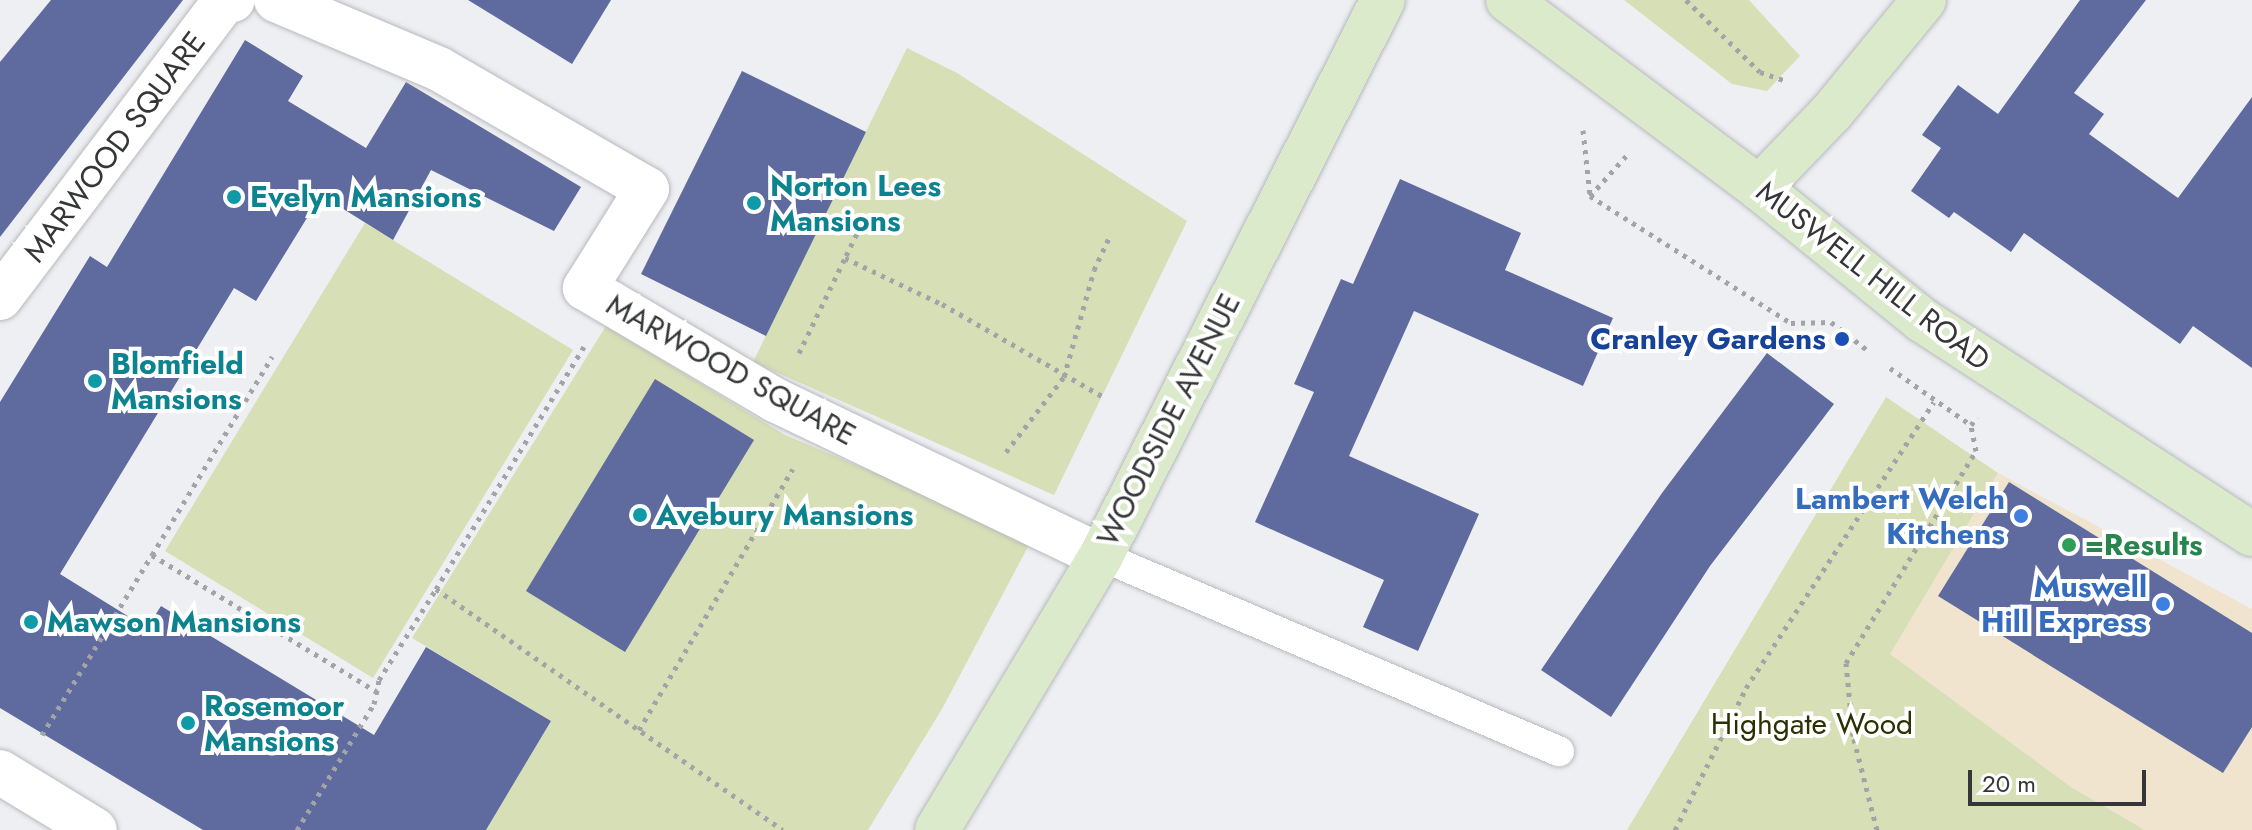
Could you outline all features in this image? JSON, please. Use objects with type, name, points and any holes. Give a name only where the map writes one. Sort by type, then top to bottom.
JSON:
[{"type":"street","name":"MARWOOD SQUARE","points":[[0,298],[224,2],[233,0]]},
{"type":"street","name":"MARWOOD SQUARE","points":[[276,0],[439,69],[647,189],[585,288],[610,305],[775,400],[1101,556]]},
{"type":"street","name":"WOODSIDE AVENUE","points":[[937,830],[1101,556],[1383,0]]},
{"type":"street","name":"MUSWELL HILL ROAD","points":[[1508,0],[1759,188],[1922,320],[2252,534]]},
{"type":"street","points":[[1759,188],[1832,112],[1924,0]]},
{"type":"street","points":[[7,776],[95,830]]},
{"type":"lane","points":[[1101,556],[1348,666],[1559,751]]},
{"type":"path","points":[[1686,0],[1760,72]]},
{"type":"path","points":[[1583,130],[1590,196],[1791,323],[1831,322],[1934,402],[1971,425]]},
{"type":"path","points":[[775,400],[861,225]]},
{"type":"path","points":[[978,497],[1026,421],[1064,377],[1094,270],[1110,235]]},
{"type":"path","points":[[845,258],[942,304],[1064,377],[1102,396]]},
{"type":"path","points":[[297,830],[436,589],[610,305]]},
{"type":"path","points":[[7,776],[152,555],[272,357]]},
{"type":"path","points":[[1877,830],[1853,736],[1846,663],[1976,451],[1971,425],[2006,377]]},
{"type":"path","points":[[1675,830],[1746,688],[1934,402]]},
{"type":"path","points":[[639,730],[821,421]]},
{"type":"path","points":[[152,555],[377,692]]},
{"type":"path","points":[[436,589],[783,830]]},
{"type":"shaded area","points":[[1998,473],[2252,609],[2252,830],[2145,830],[2071,787],[1889,654]]},
{"type":"green space","points":[[1624,0],[1749,0],[1800,56],[1767,91],[1732,84]]},
{"type":"green space","points":[[907,48],[957,73],[1187,221],[1054,495],[753,362]]},
{"type":"green space","points":[[365,223],[573,350],[373,678],[165,551]]},
{"type":"green space","points":[[606,326],[785,435],[1032,539],[942,709],[868,830],[486,830],[551,721],[412,638]]},
{"type":"green space","name":"Highgate Wood","points":[[1886,397],[1998,473],[1890,654],[2071,787],[2145,830],[1627,830]]},
{"type":"building","points":[[51,0],[183,0],[0,237],[0,62]]},
{"type":"building","points":[[468,0],[611,0],[572,64]]},
{"type":"building","points":[[2080,0],[2146,0],[2074,93],[2104,114],[2089,134],[2178,198],[2252,97],[2252,368],[2193,326],[2180,344],[2024,233],[2011,252],[1954,212],[1949,218],[1911,191],[1941,148],[1922,135],[1958,85],[1998,114]]},
{"type":"building","points":[[245,40],[303,76],[288,101],[366,148],[406,82],[581,187],[554,231],[431,170],[393,240],[321,195],[256,301],[234,288],[60,574],[147,628],[161,606],[374,735],[426,647],[551,721],[486,830],[203,830],[0,708],[0,402],[90,256],[107,267]]},
{"type":"building","name":"Norton Lees Mansions","points":[[742,71],[866,132],[766,336],[641,274]]},
{"type":"building","points":[[1400,179],[1521,233],[1505,270],[1613,318],[1583,386],[1414,311],[1349,456],[1479,514],[1418,651],[1363,627],[1384,580],[1255,522],[1314,392],[1294,384],[1341,279],[1353,284]]},
{"type":"building","points":[[1767,353],[1834,404],[1710,566],[1611,717],[1541,670],[1662,493]]},
{"type":"building","name":"Avebury Mansions","points":[[655,379],[754,440],[625,652],[526,591]]},
{"type":"building","points":[[2009,482],[2252,633],[2252,727],[2223,773],[1938,596]]},
{"type":"place","name":"Evelyn Mansions","points":[[234,197]]},
{"type":"place","name":"Norton Lees Mansions","points":[[754,203]]},
{"type":"place","name":"Cranley Gardens","points":[[1842,339]]},
{"type":"place","name":"Blomfield Mansions","points":[[95,381]]},
{"type":"place","name":"Avebury Mansions","points":[[640,515]]},
{"type":"place","name":"Lambert Welch Kitchens","points":[[2021,516]]},
{"type":"place","name":"=Results","points":[[2069,545]]},
{"type":"place","name":"Muswell Hill Express","points":[[2163,604]]},
{"type":"place","name":"Mawson Mansions","points":[[31,622]]},
{"type":"place","name":"Rosemoor Mansions","points":[[188,723]]}]
